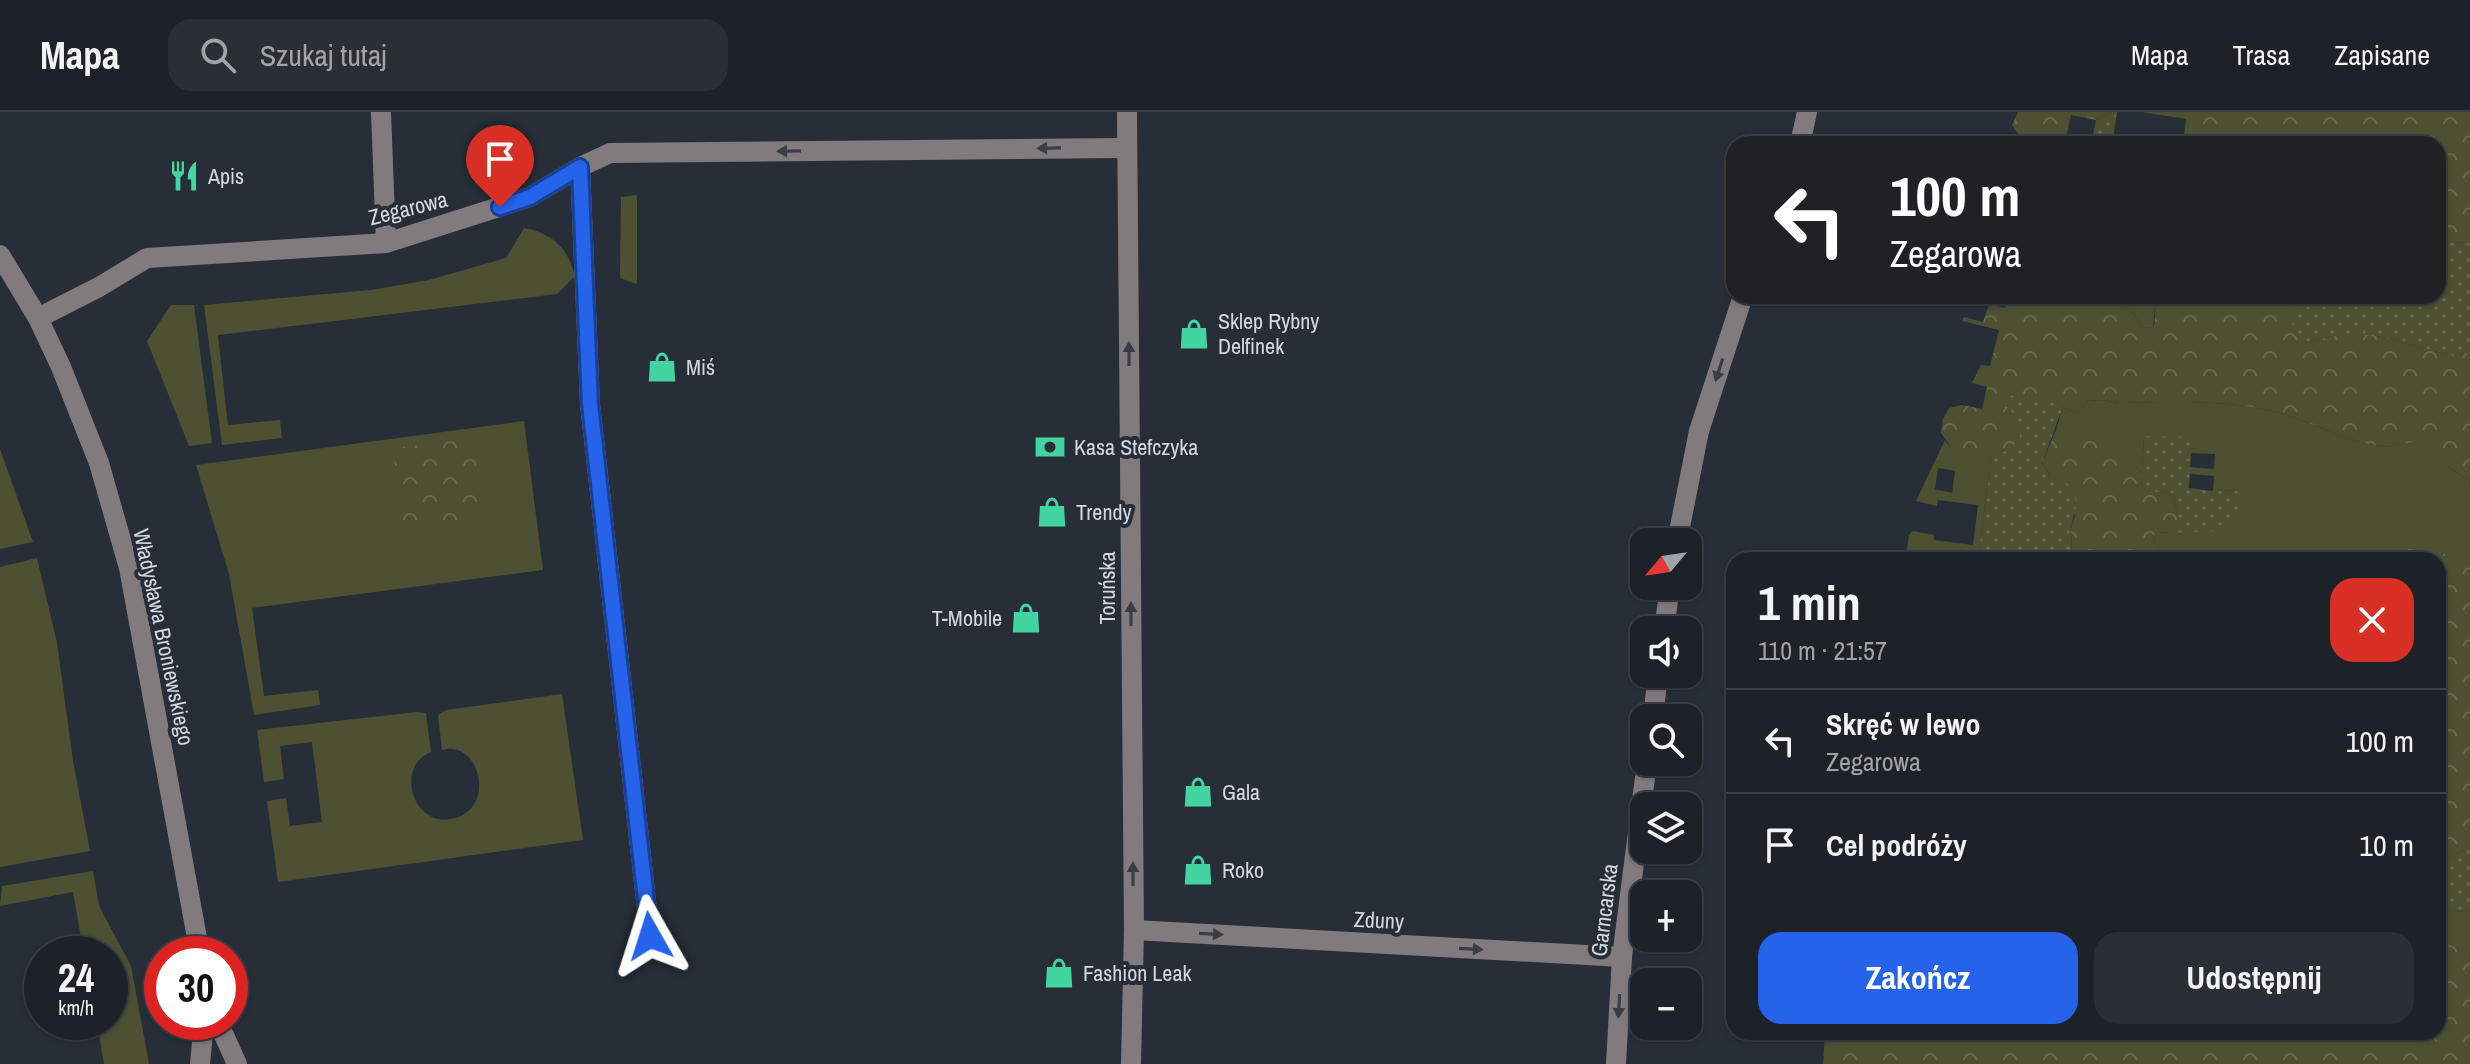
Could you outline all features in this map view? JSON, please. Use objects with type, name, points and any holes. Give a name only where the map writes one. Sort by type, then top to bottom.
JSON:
[{"type":"street","points":[[381,112],[386,243]]},
{"type":"street","name":"Toruńska","points":[[1127,112],[1134,930],[1131,1064]]},
{"type":"street","points":[[1802,136],[1807,112]]},
{"type":"street","name":"Zegarowa","points":[[38,318],[147,258],[386,243],[530,197],[610,153],[1127,148]]},
{"type":"street","points":[[580,167],[590,404],[650,936]]},
{"type":"street","name":"Władysława Broniewskiego","points":[[0,255],[38,318],[99,463],[129,568],[197,936]]},
{"type":"street","points":[[1680,528],[1699,431],[1740,304]]},
{"type":"street","name":"Garncarska","points":[[1616,1064],[1622,957],[1645,776]]},
{"type":"street","name":"Zduny","points":[[1134,930],[1622,957]]},
{"type":"street","points":[[200,1064],[202,1040]]},
{"type":"street","points":[[226,1040],[237,1064]]},
{"type":"green space","points":[[2018,112],[2111,112],[2096,120],[2071,115],[2067,136],[2020,136],[2012,125]]},
{"type":"green space","points":[[2117,112],[2113,136],[2093,136],[2096,120]]},
{"type":"green space","points":[[2142,112],[2470,112],[2470,243],[2446,242],[2446,136],[2184,136],[2186,119]]},
{"type":"green space","points":[[637,195],[637,284],[620,278],[621,197]]},
{"type":"green space","points":[[524,228],[551,238],[568,257],[575,276],[557,294],[218,335],[228,425],[280,420],[282,438],[222,445],[204,305],[371,290],[429,280],[506,258]]},
{"type":"green space","points":[[2446,242],[2470,243],[2470,352],[2453,356],[2373,335],[2338,335],[2305,343],[2292,328],[2294,306],[2446,304]]},
{"type":"green space","points":[[1989,304],[2005,308],[2006,304],[2123,304],[2143,327],[2153,328],[2155,304],[2296,304],[2305,343],[2338,335],[2373,335],[2453,356],[2470,352],[2470,482],[2423,442],[2385,446],[2367,444],[2280,413],[2220,403],[2119,403],[2102,400],[2088,401],[2077,413],[2011,395],[2020,432],[2012,448],[1995,456],[1956,454],[1941,433],[1943,419],[1949,408],[1962,405],[1982,409],[1987,387],[1972,383],[1981,365],[1990,366],[1999,330],[1962,321],[1964,317],[1983,322]]},
{"type":"green space","points":[[2123,304],[2155,304],[2153,328],[2143,327]]},
{"type":"green space","points":[[171,305],[194,305],[212,443],[189,446],[147,341]]},
{"type":"green space","points":[[2011,395],[2046,400],[2063,407],[2042,463],[2050,476],[2067,482],[2077,502],[2071,528],[2072,552],[1979,552],[1991,456],[2010,448],[2019,436],[2018,422],[2005,405]]},
{"type":"green space","points":[[2088,401],[2241,405],[2280,413],[2367,444],[2385,446],[2423,441],[2450,468],[2470,482],[2470,565],[2446,555],[2446,552],[2423,549],[2400,552],[2161,552],[2154,540],[2155,532],[2169,533],[2242,490],[2213,491],[2214,476],[2189,474],[2190,467],[2214,469],[2215,454],[2190,453],[2191,437],[2144,437],[2142,474],[2126,457],[2104,444],[2056,430],[2063,407],[2077,413]]},
{"type":"green space","points":[[524,421],[543,570],[252,608],[264,696],[318,690],[320,705],[254,715],[229,574],[196,465]]},
{"type":"green space","points":[[2056,430],[2106,435],[2118,443],[2142,474],[2141,489],[2173,495],[2179,519],[2169,533],[2155,532],[2154,540],[2161,552],[2072,552],[2071,528],[2075,515],[2042,463]]},
{"type":"green space","points":[[2144,436],[2192,437],[2189,488],[2242,490],[2237,515],[2210,532],[2169,533],[2179,519],[2173,495],[2141,489]]},
{"type":"green space","points":[[473,439],[483,523],[403,533],[393,448]]},
{"type":"green space","points":[[1945,440],[1959,452],[1991,456],[1979,552],[1907,552],[1909,535],[1913,531],[1934,535],[1934,540],[1973,545],[1978,505],[1938,500],[1937,506],[1916,501]],"holes":[[[1938,468],[1955,471],[1952,493],[1935,489]]]},
{"type":"green space","points":[[0,449],[33,542],[0,549]]},
{"type":"green space","points":[[2431,548],[2440,552],[2397,552]]},
{"type":"green space","points":[[2446,555],[2470,565],[2470,847],[2446,860]]},
{"type":"green space","points":[[37,558],[57,643],[73,761],[90,851],[0,867],[0,567]]},
{"type":"green space","points":[[562,694],[583,840],[278,882],[267,801],[286,798],[290,826],[322,822],[312,742],[280,746],[284,779],[264,782],[257,730],[426,713],[431,752],[420,759],[413,769],[413,793],[426,813],[437,819],[451,819],[466,813],[475,803],[479,790],[478,777],[466,755],[455,749],[442,750],[438,715],[446,710]]},
{"type":"green space","points":[[2470,847],[2470,912],[2446,910],[2446,860]]},
{"type":"green space","points":[[93,871],[99,906],[115,936],[81,936],[73,892],[0,906],[2,886]]},
{"type":"green space","points":[[2446,910],[2470,912],[2470,956],[2446,942]]},
{"type":"green space","points":[[2446,942],[2470,956],[2470,1064],[1823,1064],[1824,1040],[2446,1040]]},
{"type":"green space","points":[[128,960],[149,1064],[104,1064],[100,1040],[128,1040]]},
{"type":"place","name":"Apis","points":[[184,176]]},
{"type":"place","name":"Sklep Rybny Delfinek","points":[[1194,334]]},
{"type":"place","name":"Miś","points":[[662,367]]},
{"type":"place","name":"Kasa Stefczyka","points":[[1050,447]]},
{"type":"place","name":"Trendy","points":[[1052,512]]},
{"type":"place","name":"T-Mobile","points":[[1026,618]]},
{"type":"place","name":"Gala","points":[[1198,792]]},
{"type":"place","name":"Roko","points":[[1198,870]]},
{"type":"place","name":"Fashion Leak","points":[[1059,973]]},
{"type":"route","points":[[500,207],[530,197],[580,167],[590,404],[650,936]]}]
